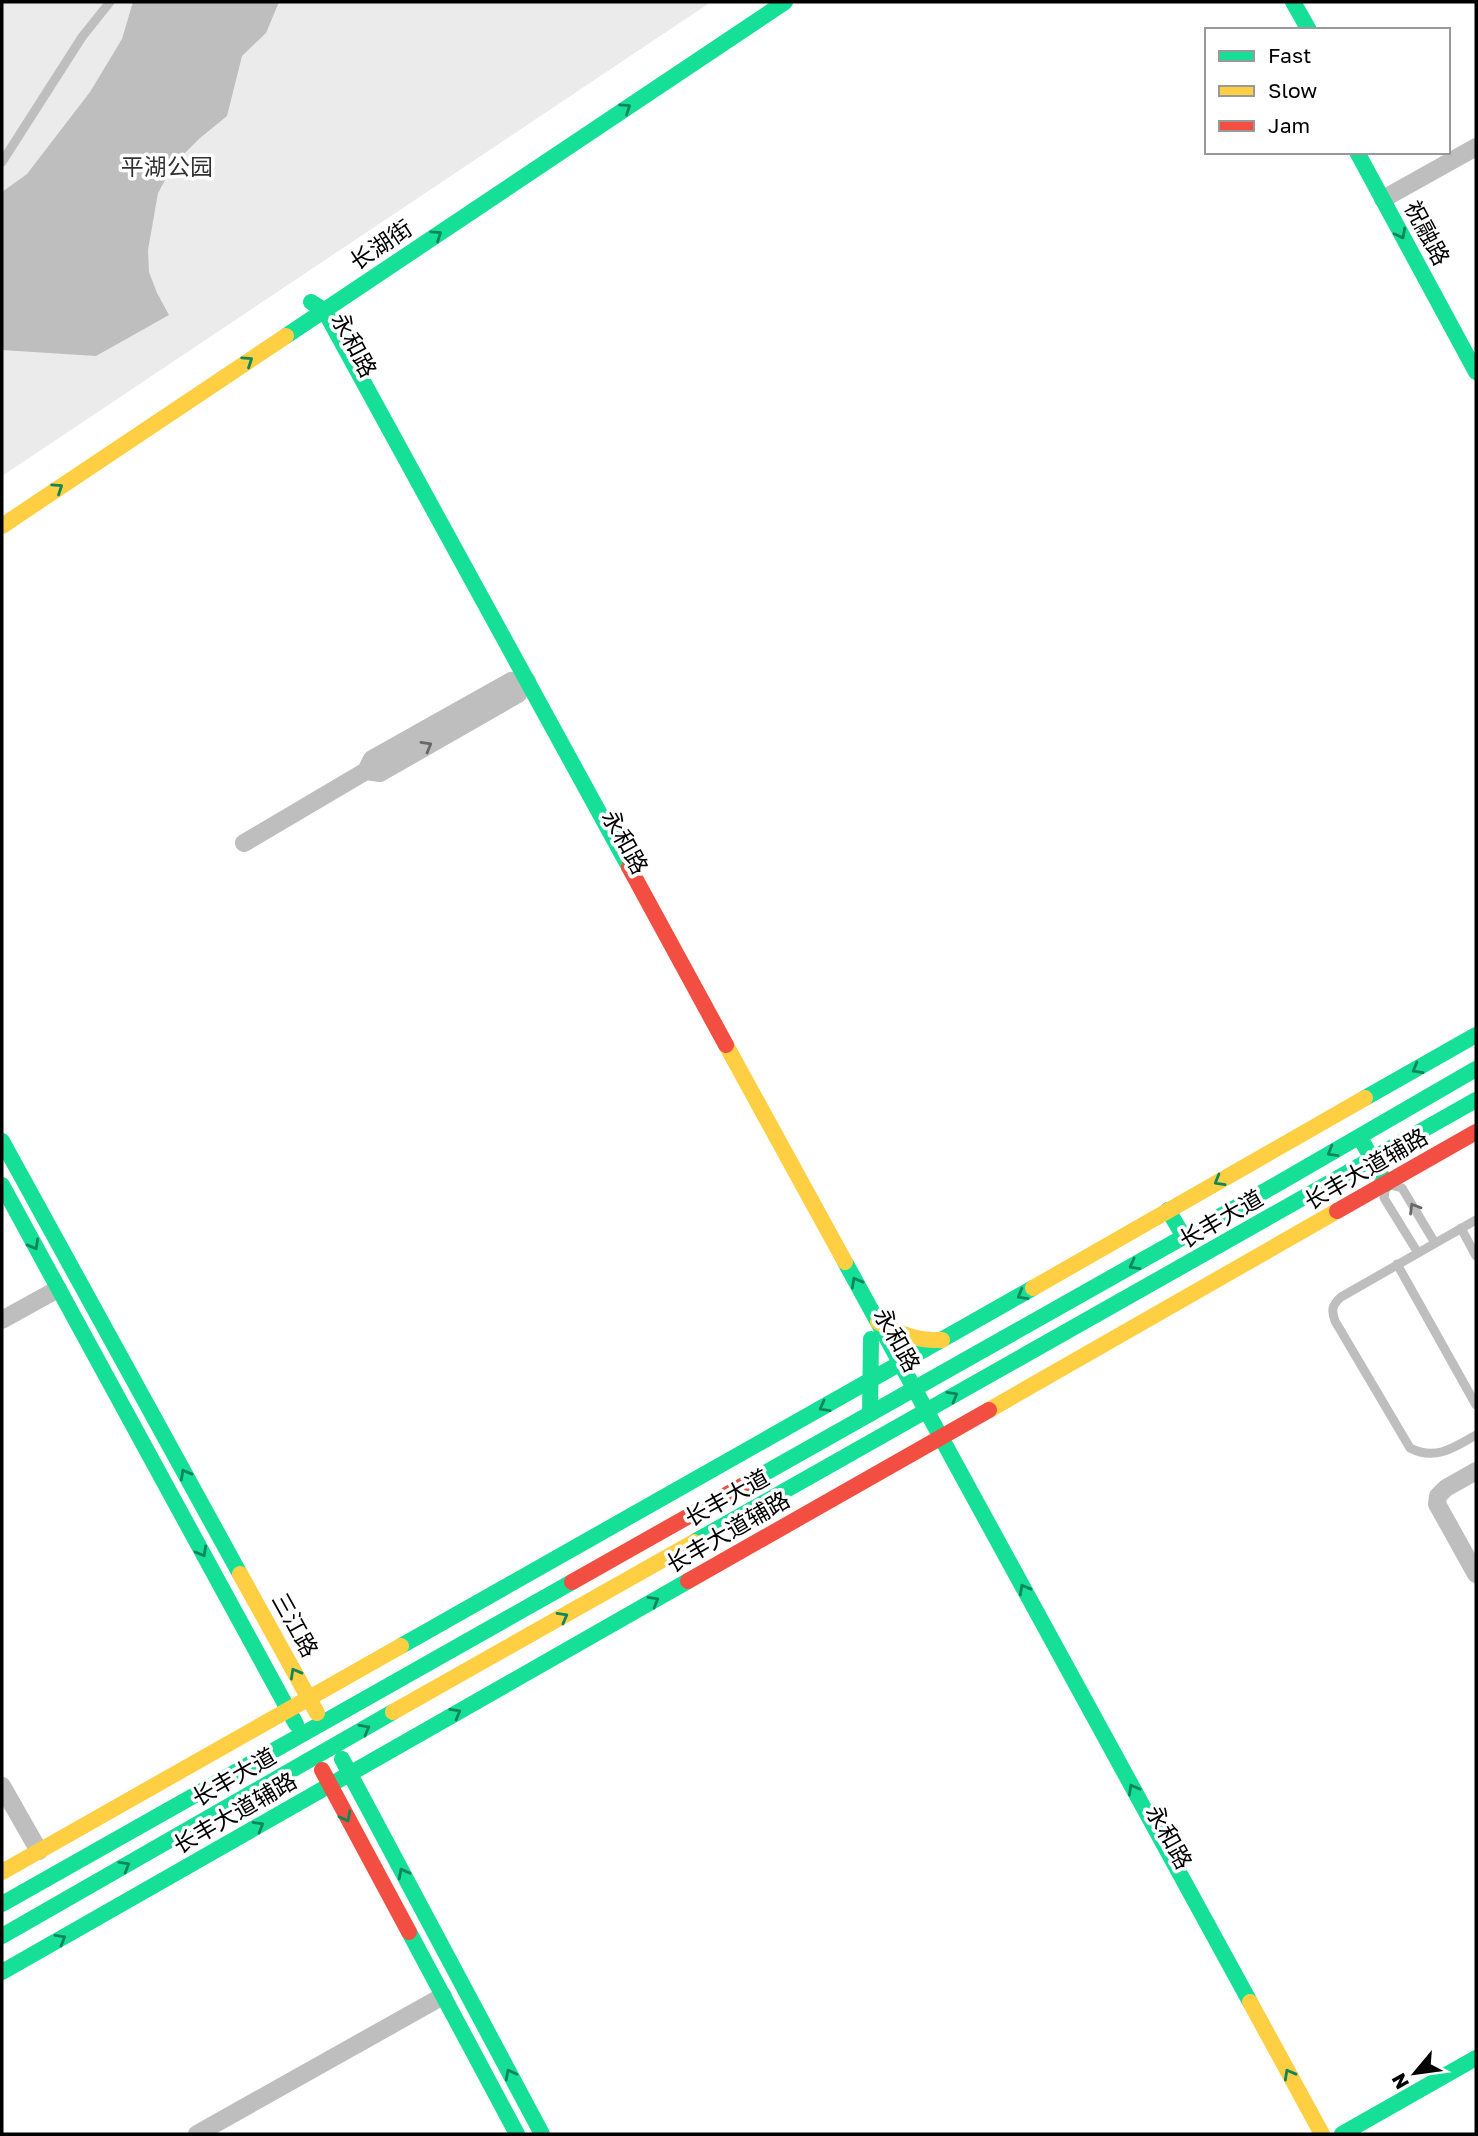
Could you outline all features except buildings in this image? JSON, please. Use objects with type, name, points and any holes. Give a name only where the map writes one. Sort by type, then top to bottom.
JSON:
[{"type":"main road","name":"长湖街","points":[[2,526],[761,2]]},
{"type":"main road","name":"长湖街","points":[[2,509],[316,310],[785,2]]},
{"type":"main road","points":[[1276,2],[1290,28]]},
{"type":"main road","points":[[1293,2],[1308,28]]},
{"type":"main road","name":"祝融路","points":[[1359,154],[1394,194],[1476,372]]},
{"type":"main road","name":"永和路","points":[[316,310],[871,1339],[894,1367]]},
{"type":"main road","name":"永和路","points":[[519,685],[877,1322],[894,1367],[1305,2134]]},
{"type":"main road","points":[[2,1872],[1476,1035]]},
{"type":"main road","name":"长丰大道","points":[[2,1905],[1476,1069]]},
{"type":"main road","name":"长丰大道","points":[[2,1936],[1476,1100]]},
{"type":"main road","name":"长丰大道辅路","points":[[2,1972],[1476,1132]]},
{"type":"main road","points":[[1359,1137],[1386,1184]]},
{"type":"main road","name":"三江路","points":[[2,1141],[335,1745],[542,2134]]},
{"type":"main road","name":"三江路","points":[[2,1185],[517,2134]]},
{"type":"main road","points":[[1168,1210],[1184,1237]]},
{"type":"main road","points":[[877,1322],[901,1336],[924,1342],[942,1340]]},
{"type":"main road","points":[[870,1414],[871,1339]]},
{"type":"main road","name":"永和路","points":[[934,1441],[1322,2134]]},
{"type":"main road","points":[[1342,2134],[1476,2058]]},
{"type":"main road","points":[[1362,2134],[1476,2068]]},
{"type":"street","points":[[1394,194],[1476,147]]},
{"type":"street","points":[[244,843],[366,771],[372,759],[519,685]]},
{"type":"street","points":[[2,1320],[58,1289]]},
{"type":"street","points":[[1476,1471],[1447,1488],[1438,1496],[1437,1504],[1476,1574]]},
{"type":"street","points":[[2,1786],[39,1851]]},
{"type":"street","points":[[197,2134],[443,1996]]},
{"type":"lane","points":[[2,162],[82,37],[110,2]]},
{"type":"lane","points":[[1418,1253],[1384,1198],[1386,1184],[1402,1188],[1435,1243]]},
{"type":"lane","points":[[1476,1220],[1340,1297],[1332,1312],[1410,1448],[1419,1453],[1434,1455],[1476,1435]]},
{"type":"lane","points":[[1461,1228],[1476,1256]]},
{"type":"lane","points":[[1397,1264],[1476,1405]]},
{"type":"green space","name":"平湖公园","points":[[2,2],[711,2],[2,476]]},
{"type":"shaded area","points":[[133,2],[279,2],[266,33],[242,56],[227,116],[174,164],[158,193],[148,250],[149,272],[169,315],[96,356],[2,350],[2,192],[27,174],[90,92],[122,39]]},
{"type":"traffic: fast","points":[[286,336],[785,2]]},
{"type":"traffic: fast","points":[[1293,2],[1308,28]]},
{"type":"traffic: fast","points":[[1358,154],[1476,372]]},
{"type":"traffic: fast","points":[[311,302],[324,310],[629,867]]},
{"type":"traffic: fast","points":[[1365,1098],[1476,1035]]},
{"type":"traffic: fast","points":[[742,1486],[1476,1069]]},
{"type":"traffic: fast","points":[[694,1542],[1476,1100]]},
{"type":"traffic: fast","points":[[2,1141],[240,1574]]},
{"type":"traffic: fast","points":[[1362,1141],[1386,1184]]},
{"type":"traffic: fast","points":[[2,1185],[296,1724]]},
{"type":"traffic: fast","points":[[1168,1210],[1184,1237]]},
{"type":"traffic: fast","points":[[845,1262],[1250,2002]]},
{"type":"traffic: fast","points":[[401,1646],[1033,1288]]},
{"type":"traffic: fast","points":[[870,1414],[871,1339]]},
{"type":"traffic: fast","points":[[2,1972],[688,1581]]},
{"type":"traffic: fast","points":[[2,1904],[572,1582]]},
{"type":"traffic: fast","points":[[2,1936],[393,1712]]},
{"type":"traffic: fast","points":[[342,1759],[542,2134]]},
{"type":"traffic: fast","points":[[409,1932],[517,2134]]},
{"type":"traffic: fast","points":[[1342,2134],[1476,2058]]},
{"type":"traffic: slow","points":[[2,526],[286,336]]},
{"type":"traffic: slow","points":[[726,1045],[845,1262]]},
{"type":"traffic: slow","points":[[1033,1288],[1365,1098]]},
{"type":"traffic: slow","points":[[989,1410],[1337,1211]]},
{"type":"traffic: slow","points":[[878,1322],[909,1336],[942,1340]]},
{"type":"traffic: slow","points":[[393,1712],[694,1542]]},
{"type":"traffic: slow","points":[[240,1574],[317,1713]]},
{"type":"traffic: slow","points":[[2,1872],[401,1646]]},
{"type":"traffic: slow","points":[[1250,2002],[1322,2134]]},
{"type":"traffic: jam","points":[[629,867],[726,1045]]},
{"type":"traffic: jam","points":[[1337,1211],[1476,1132]]},
{"type":"traffic: jam","points":[[688,1581],[989,1410]]},
{"type":"traffic: jam","points":[[572,1582],[742,1486]]},
{"type":"traffic: jam","points":[[322,1770],[409,1932]]}]
